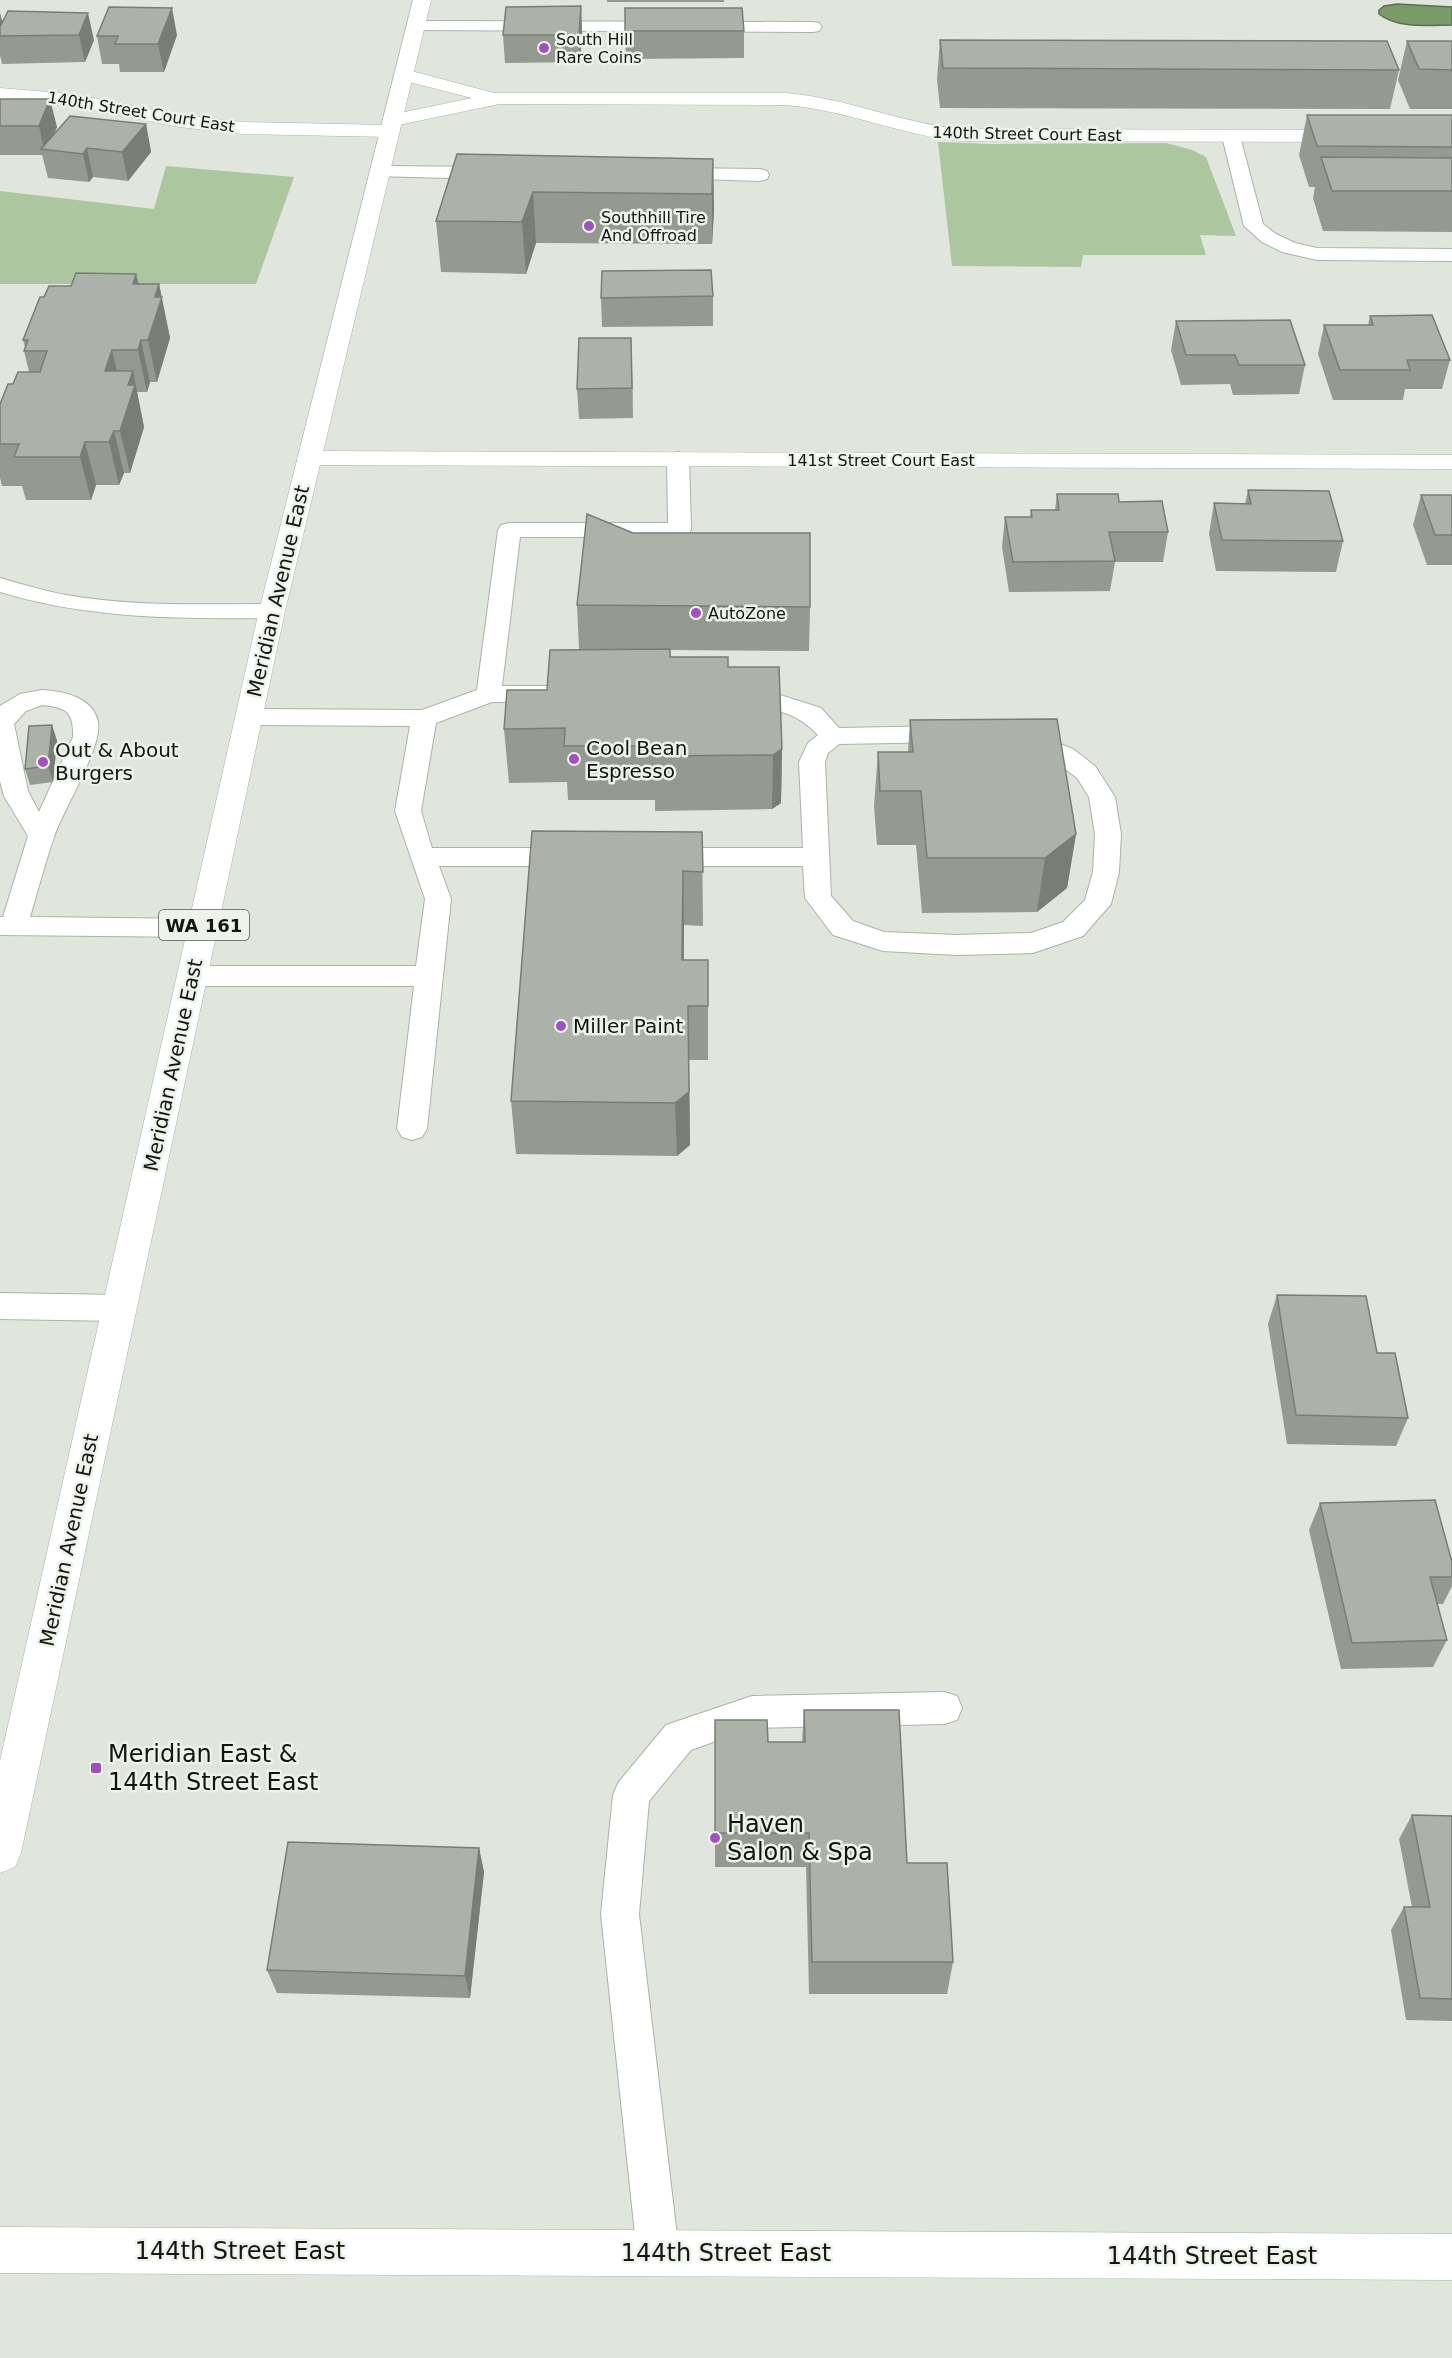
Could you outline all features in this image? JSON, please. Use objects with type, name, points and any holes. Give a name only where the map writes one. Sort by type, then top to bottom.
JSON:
[{"type":"street","name":"Meridian Avenue East","points":[[0,1853],[272,611],[419,13]]},
{"type":"street","name":"140th Street Court East","points":[[404,75],[499,98],[786,99],[820,102],[927,132],[960,135],[1371,136]]},
{"type":"street","name":"140th Street Court East","points":[[0,94],[73,100],[179,121],[243,128],[392,126],[499,98]]},
{"type":"street","name":"141st Street Court East","points":[[309,458],[1452,462]]},
{"type":"street","name":"144th Street East","points":[[0,2250],[1452,2257]]},
{"type":"lane","points":[[419,13],[813,27]]},
{"type":"lane","points":[[1231,136],[1254,226],[1269,238],[1289,248],[1317,254],[1452,255]]},
{"type":"lane","points":[[380,172],[514,173]]},
{"type":"lane","points":[[655,174],[760,174]]},
{"type":"lane","points":[[489,694],[509,530],[680,530],[678,459]]},
{"type":"lane","points":[[0,585],[52,600],[112,609],[272,611]]},
{"type":"lane","points":[[249,717],[424,718],[489,694],[573,694]]},
{"type":"lane","points":[[717,695],[774,700],[812,714],[832,736]]},
{"type":"lane","points":[[41,836],[16,795],[1,726],[6,714],[19,702],[37,697],[59,700],[76,706],[85,719],[86,737],[41,836],[7,926],[203,928]]},
{"type":"lane","points":[[412,1129],[438,899],[408,811],[424,718]]},
{"type":"lane","points":[[974,735],[832,736],[817,749],[812,762],[818,898],[843,928],[883,941],[957,945],[1033,943],[1073,929],[1098,904],[1106,872],[1108,834],[1102,797],[1086,772],[1064,755],[1027,740],[1006,738]]},
{"type":"lane","points":[[422,856],[601,857]]},
{"type":"lane","points":[[637,857],[815,857]]},
{"type":"lane","points":[[192,976],[429,976]]},
{"type":"lane","points":[[0,1306],[119,1308]]},
{"type":"lane","points":[[658,2253],[620,1914],[631,1795],[679,1737],[752,1712],[944,1708]]},
{"type":"shaded area","points":[[1397,4],[1452,7],[1452,25],[1404,24],[1386,19],[1379,14],[1379,10],[1384,6]]},
{"type":"shaded area","points":[[938,142],[1166,143],[1192,150],[1206,157],[1236,236],[1200,235],[1206,255],[1083,255],[1081,267],[952,266]]},
{"type":"shaded area","points":[[166,166],[294,177],[256,284],[0,284],[0,191],[154,209]]},
{"type":"building","points":[[581,6],[579,35],[503,35],[506,7]]},
{"type":"building","points":[[109,7],[172,8],[158,44],[115,44],[118,36],[97,36]]},
{"type":"building","points":[[625,8],[742,8],[744,31],[625,31]]},
{"type":"building","points":[[8,11],[88,13],[79,35],[0,36],[0,27]]},
{"type":"building","points":[[940,40],[1387,41],[1399,70],[943,68]]},
{"type":"building","points":[[1407,41],[1452,41],[1452,70],[1419,69]]},
{"type":"building","points":[[0,99],[50,99],[39,126],[0,126]]},
{"type":"building","points":[[1307,115],[1452,115],[1452,147],[1317,146]]},
{"type":"building","points":[[70,116],[146,124],[122,152],[87,148],[83,154],[41,149]]},
{"type":"building","points":[[457,154],[713,159],[712,194],[533,192],[522,222],[436,221]]},
{"type":"building","points":[[1321,157],[1452,158],[1452,191],[1332,191]]},
{"type":"building","points":[[711,270],[713,296],[601,298],[602,271]]},
{"type":"building","points":[[76,273],[136,274],[133,284],[159,284],[155,297],[162,297],[148,340],[141,340],[138,350],[112,350],[105,371],[133,371],[128,385],[135,385],[120,431],[114,431],[109,442],[85,442],[80,457],[14,457],[19,444],[0,444],[0,404],[8,384],[13,384],[18,372],[40,372],[47,351],[24,351],[28,340],[23,340],[40,297],[44,297],[49,286],[71,286]]},
{"type":"building","points":[[1432,315],[1450,360],[1407,360],[1410,370],[1340,370],[1324,325],[1373,325],[1370,316]]},
{"type":"building","points":[[1290,320],[1305,365],[1239,365],[1235,355],[1186,355],[1176,321]]},
{"type":"building","points":[[579,338],[631,338],[632,388],[577,389]]},
{"type":"building","points":[[1248,490],[1329,491],[1343,541],[1222,540],[1214,503],[1251,504]]},
{"type":"building","points":[[1057,494],[1118,494],[1119,502],[1162,501],[1168,532],[1109,532],[1115,561],[1013,562],[1005,517],[1032,517],[1031,510],[1059,510]]},
{"type":"building","points":[[1421,495],[1452,495],[1452,535],[1435,535]]},
{"type":"building","points":[[587,514],[633,533],[810,533],[810,607],[577,605]]},
{"type":"building","points":[[670,649],[670,657],[728,657],[728,667],[779,667],[782,749],[773,755],[654,756],[654,746],[564,746],[565,728],[504,729],[507,690],[547,690],[550,650]]},
{"type":"building","points":[[1057,719],[1076,834],[1045,858],[927,858],[921,791],[880,791],[878,752],[913,752],[910,720]]},
{"type":"building","points":[[52,725],[48,766],[25,769],[29,726]]},
{"type":"building","points":[[532,831],[702,832],[703,872],[683,871],[682,960],[708,960],[708,1006],[688,1006],[689,1092],[675,1103],[511,1101]]},
{"type":"building","points":[[1277,1295],[1366,1296],[1377,1353],[1395,1353],[1408,1418],[1296,1415]]},
{"type":"building","points":[[1435,1500],[1452,1562],[1452,1577],[1430,1577],[1447,1640],[1352,1643],[1320,1503]]},
{"type":"building","points":[[804,1710],[899,1710],[907,1863],[947,1863],[953,1962],[812,1962],[809,1833],[715,1833],[715,1720],[767,1720],[768,1742],[805,1742]]},
{"type":"building","points":[[1412,1815],[1452,1816],[1452,1999],[1420,1998],[1404,1907],[1430,1907]]},
{"type":"building","points":[[288,1842],[479,1848],[465,1976],[267,1970]]},
{"type":"place","name":"South Hill Rare Coins","points":[[544,48]]},
{"type":"place","name":"Southhill Tire And Offroad","points":[[589,226]]},
{"type":"place","name":"AutoZone","points":[[696,613]]},
{"type":"place","name":"Cool Bean Espresso","points":[[574,759]]},
{"type":"place","name":"Out & About Burgers","points":[[43,762]]},
{"type":"place","name":"Miller Paint","points":[[561,1026]]},
{"type":"place","name":"Meridian East & 144th Street East","points":[[96,1768]]},
{"type":"place","name":"Haven Salon & Spa","points":[[715,1838]]}]
